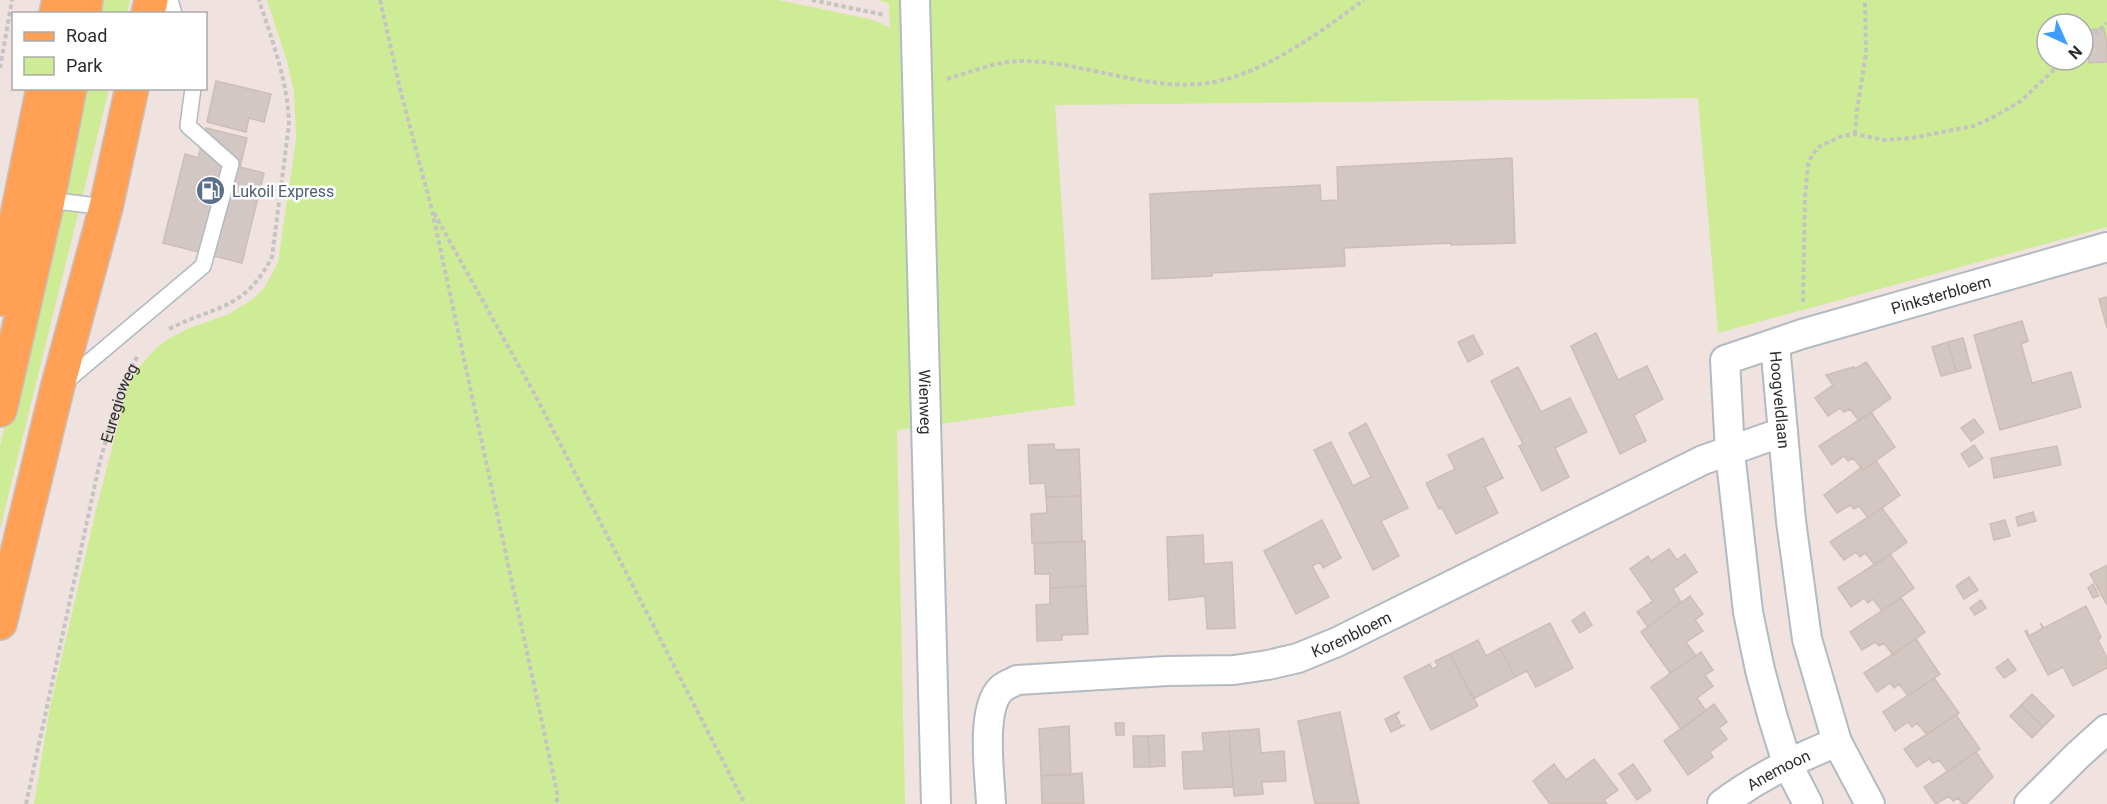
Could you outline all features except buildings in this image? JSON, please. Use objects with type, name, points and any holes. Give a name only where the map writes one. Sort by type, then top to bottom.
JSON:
[{"type":"main road","points":[[0,299],[43,90]]},
{"type":"main road","points":[[0,410],[48,200],[70,90]]},
{"type":"main road","points":[[0,630],[57,389],[106,207],[132,90]]},
{"type":"main road","points":[[0,267],[18,215]]},
{"type":"street","name":"Wienweg","points":[[915,11],[936,804]]},
{"type":"street","name":"Pinksterbloem","points":[[1775,344],[1802,334],[2107,247]]},
{"type":"street","name":"Hoogveldlaan","points":[[1808,804],[1787,763],[1760,670],[1748,612],[1730,452],[1725,360],[1775,344],[1794,542],[1807,639],[1837,742],[1870,804]]},
{"type":"street","name":"Korenbloem","points":[[991,804],[988,724],[991,704],[1001,689],[1017,680],[1167,671],[1234,670],[1298,658],[1337,642],[1703,460],[1783,432]]},
{"type":"street","points":[[2030,804],[2107,729]]},
{"type":"street","name":"Anemoon","points":[[1722,804],[1737,792],[1787,763],[1837,742]]},
{"type":"lane","name":"Euregioweg","points":[[57,389],[203,266],[231,164],[188,126],[193,90]]},
{"type":"lane","points":[[18,215],[48,200],[106,207]]},
{"type":"path","points":[[0,68],[12,0]]},
{"type":"path","points":[[167,330],[184,321],[223,308],[240,298],[254,285],[272,257],[290,124],[286,89],[259,0]]},
{"type":"path","points":[[380,0],[401,93],[432,210],[555,782],[557,804]]},
{"type":"path","points":[[812,0],[915,11]]},
{"type":"path","points":[[917,88],[998,63],[1021,61],[1049,63],[1156,81],[1185,84],[1207,83],[1232,78],[1267,62],[1297,46],[1364,0]]},
{"type":"path","points":[[1855,134],[1866,54],[1865,0]]},
{"type":"path","points":[[2095,34],[2107,23]]},
{"type":"path","points":[[1802,334],[1805,196],[1808,165],[1812,155],[1820,146],[1842,136],[1855,134],[1884,140],[1911,138],[1972,126],[1990,119],[2021,101],[2051,72]]},
{"type":"path","points":[[432,210],[534,393],[744,804]]},
{"type":"path","name":"Euregioweg","points":[[26,804],[100,461],[128,370],[145,348]]},
{"type":"green space","points":[[93,0],[130,0],[127,12],[90,12]]},
{"type":"green space","points":[[267,0],[778,0],[874,20],[890,28],[889,3],[876,0],[2107,0],[2107,227],[1718,333],[1698,98],[1055,105],[1075,405],[897,430],[905,804],[34,804],[50,707],[128,386],[139,367],[156,348],[168,339],[187,329],[229,314],[254,298],[265,287],[278,262],[296,140],[294,92],[287,61]]},
{"type":"green space","points":[[78,90],[109,90],[0,529],[0,446],[60,183]]},
{"type":"place","name":"Lukoil Express","points":[[211,191]]}]
